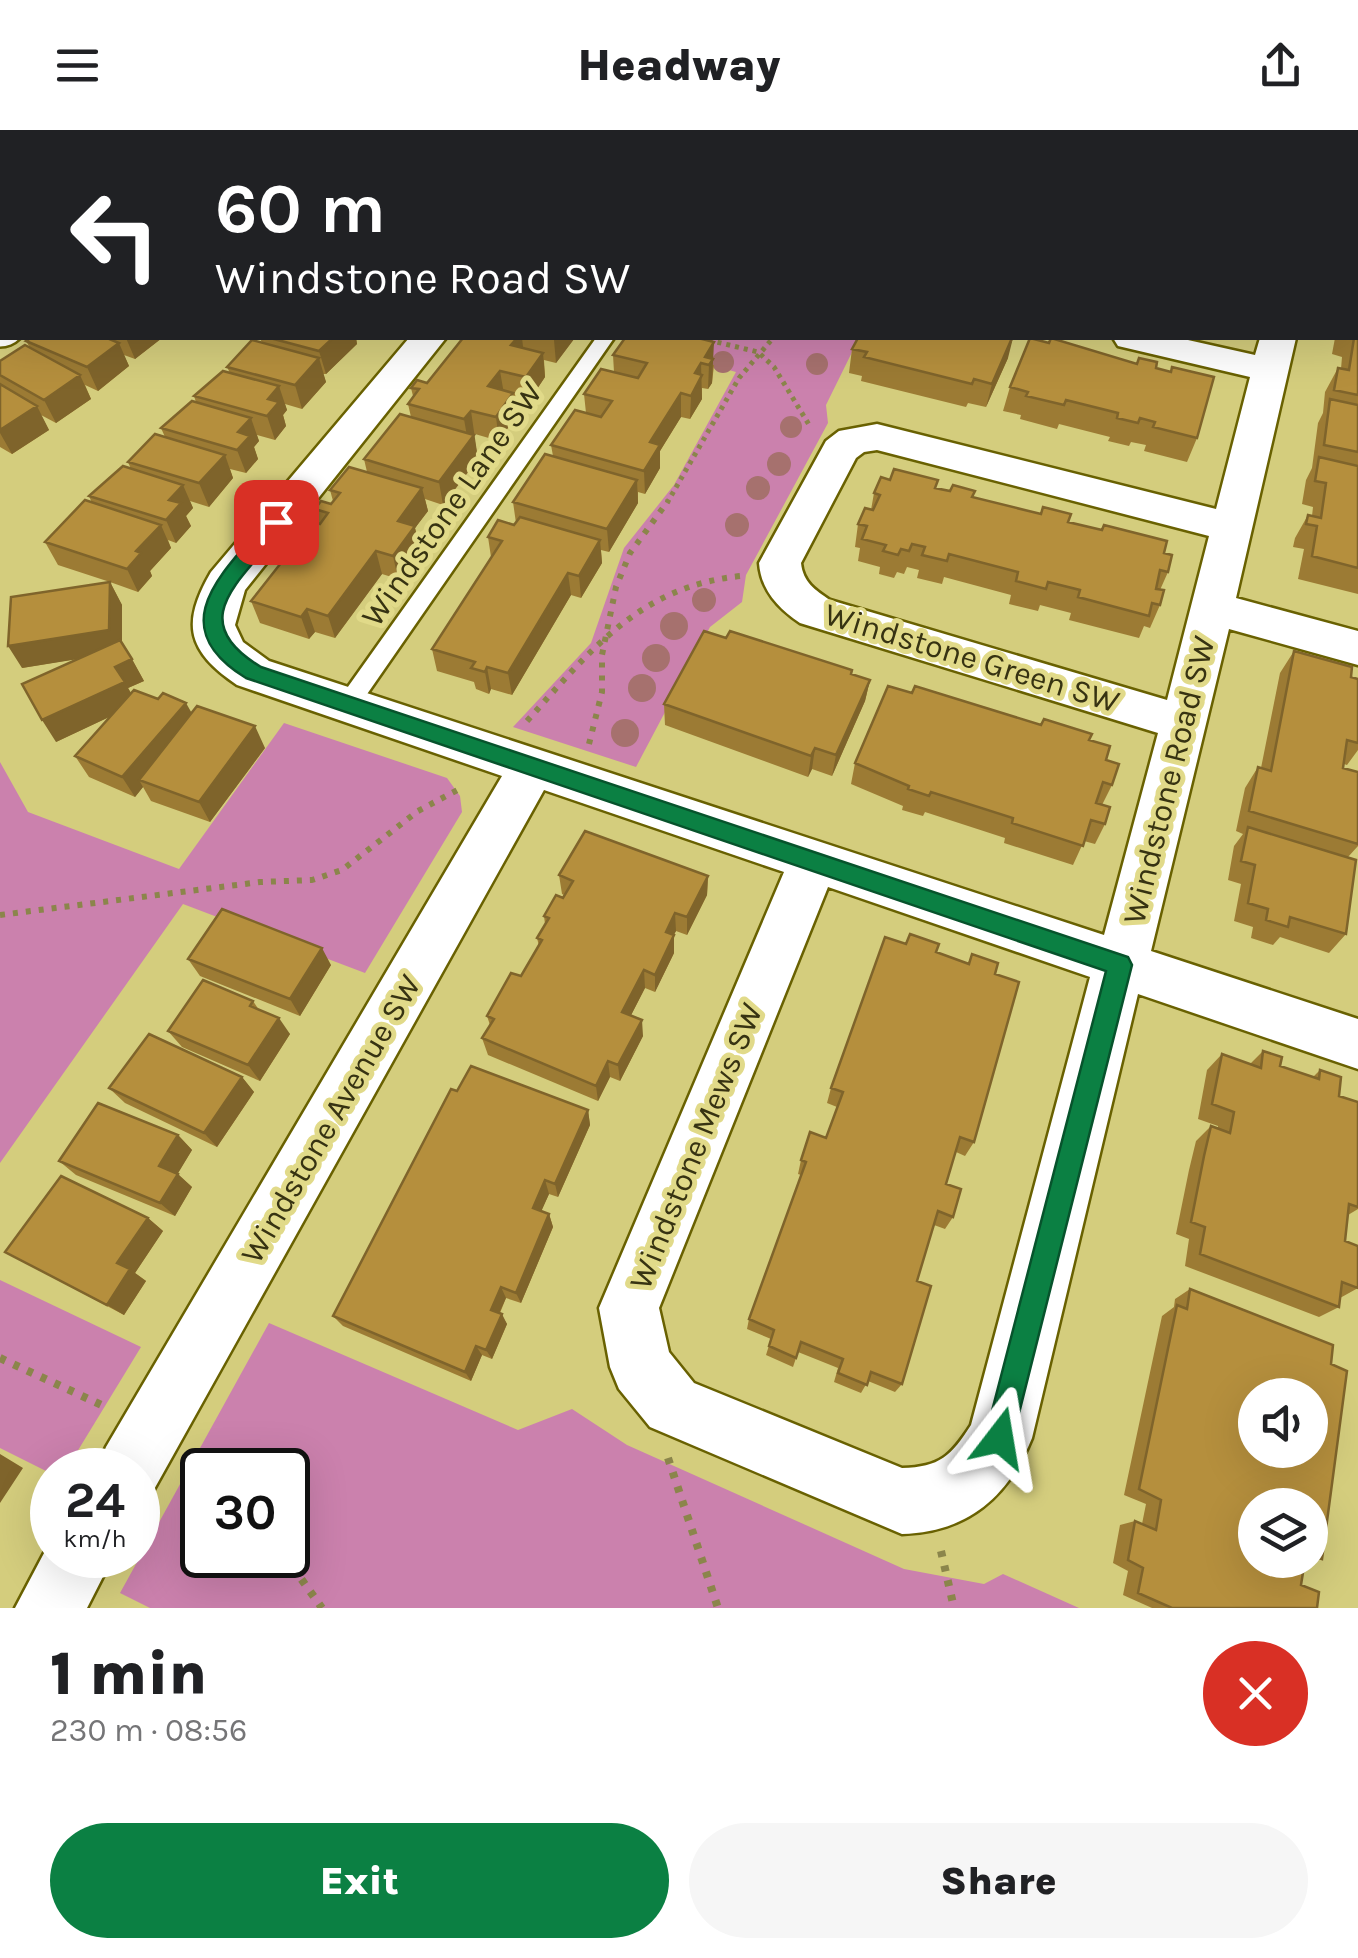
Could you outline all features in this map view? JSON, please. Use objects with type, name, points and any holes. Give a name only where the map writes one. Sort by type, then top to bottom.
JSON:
[{"type":"street","name":"Windstone Road SW","points":[[426,340],[226,583],[211,614],[214,638],[230,658],[253,673],[1120,965],[1274,354]]},
{"type":"street","points":[[1148,340],[1274,354]]},
{"type":"street","points":[[780,576],[780,563],[840,450],[853,440],[890,440],[1231,527]]},
{"type":"street","name":"Windstone Green SW","points":[[780,576],[794,598],[815,612],[1184,723]]},
{"type":"street","points":[[1213,608],[1358,648]]},
{"type":"street","name":"Windstone Avenue SW","points":[[142,1448],[534,768]]},
{"type":"street","name":"Windstone Mews SW","points":[[814,862],[629,1308],[641,1367],[672,1405],[902,1501],[929,1502],[954,1493],[981,1470],[1000,1438],[1120,965]]},
{"type":"street","points":[[1120,965],[1358,1044]]},
{"type":"street","points":[[49,1608],[67,1578]]},
{"type":"lane","name":"Windstone Lane SW","points":[[348,704],[605,340]]},
{"type":"path","points":[[708,340],[758,352],[774,368],[812,429],[840,450]]},
{"type":"path","points":[[0,915],[242,884],[312,880],[342,870],[418,811],[534,768],[592,739],[602,692],[602,655],[616,587],[630,553],[678,488],[722,405],[770,340]]},
{"type":"path","points":[[534,768],[607,632],[643,606],[688,584],[717,576],[780,576]]},
{"type":"path","points":[[672,1405],[667,1465],[692,1524],[718,1608]]},
{"type":"path","points":[[300,1578],[322,1608]]},
{"type":"shaded area","points":[[858,340],[826,405],[828,423],[746,575],[742,602],[710,627],[636,767],[513,727],[591,643],[624,548],[674,485],[736,372],[632,343]]},
{"type":"shaded area","points":[[284,723],[447,778],[460,796],[462,812],[365,973],[183,904],[0,1163],[0,762],[28,812],[179,869]]},
{"type":"shaded area","points":[[0,1280],[141,1347],[79,1448],[30,1448],[30,1463],[0,1448]]},
{"type":"shaded area","points":[[269,1323],[518,1430],[572,1409],[627,1445],[904,1569],[984,1584],[1003,1574],[1079,1608],[150,1608],[120,1593],[128,1578],[160,1578],[160,1521],[180,1484],[180,1578],[310,1578],[310,1448],[200,1448]]},
{"type":"building","points":[[112,340],[119,343],[87,367],[26,341]]},
{"type":"building","points":[[252,340],[319,358],[295,385],[227,367]]},
{"type":"building","points":[[278,340],[331,340],[319,351]]},
{"type":"building","points":[[461,340],[515,340],[511,345],[543,353],[526,377],[500,371],[488,386],[513,393],[496,417],[471,411],[464,419],[408,404],[419,389],[411,388],[417,380],[427,383]]},
{"type":"building","points":[[624,340],[714,342],[705,357],[713,359],[709,365],[701,363],[695,373],[702,375],[691,396],[681,393],[650,442],[660,445],[644,471],[551,445],[575,410],[601,417],[612,401],[584,394],[601,369],[638,378],[647,363],[613,355]]},
{"type":"building","points":[[857,340],[1011,340],[992,384],[974,379],[972,384],[864,357],[867,352],[852,349]]},
{"type":"building","points":[[1029,340],[1058,340],[1137,364],[1139,358],[1157,362],[1156,368],[1171,372],[1172,367],[1214,377],[1197,438],[1153,427],[1155,422],[1140,418],[1138,423],[1117,418],[1118,413],[1066,400],[1064,405],[1026,396],[1028,392],[1010,387]]},
{"type":"building","points":[[1354,340],[1358,340],[1358,395],[1334,390],[1338,368],[1349,370]]},
{"type":"building","points":[[25,345],[80,375],[44,400],[0,375],[0,361]]},
{"type":"building","points":[[223,371],[279,386],[268,399],[279,402],[267,416],[194,396]]},
{"type":"building","points":[[0,384],[37,406],[0,430]]},
{"type":"building","points":[[1330,399],[1358,405],[1358,452],[1324,445]]},
{"type":"building","points":[[192,401],[251,418],[238,432],[250,436],[237,450],[161,428]]},
{"type":"building","points":[[400,414],[474,435],[439,482],[364,459]]},
{"type":"building","points":[[155,434],[225,455],[199,483],[128,462]]},
{"type":"building","points":[[545,454],[637,480],[607,529],[513,502]]},
{"type":"building","points":[[1319,457],[1358,466],[1358,568],[1312,556],[1317,526],[1306,524],[1308,515],[1321,518],[1326,483],[1315,481]]},
{"type":"building","points":[[123,466],[183,485],[169,500],[181,503],[166,520],[89,496]]},
{"type":"building","points":[[349,467],[422,488],[398,521],[415,526],[393,556],[376,551],[328,616],[307,609],[301,617],[251,601],[292,549],[285,547],[292,538],[303,541],[310,532],[299,528],[306,519],[320,524],[328,513],[315,509],[321,501],[331,504],[340,493],[330,490]]},
{"type":"building","points":[[894,469],[938,480],[935,488],[950,491],[953,485],[975,491],[972,497],[1041,514],[1043,507],[1071,514],[1068,522],[1102,530],[1104,525],[1167,541],[1164,553],[1172,555],[1168,572],[1160,570],[1156,589],[1164,590],[1160,605],[1152,603],[1149,616],[1078,597],[1080,590],[1048,582],[1046,589],[1016,581],[1018,572],[949,554],[947,561],[922,555],[925,547],[912,544],[909,551],[901,549],[898,555],[883,551],[886,545],[862,539],[867,526],[858,524],[865,508],[873,510],[880,495],[874,493],[881,477],[890,480]]},
{"type":"building","points":[[85,500],[161,525],[136,551],[141,553],[127,569],[45,542]]},
{"type":"building","points":[[520,517],[600,540],[579,576],[568,573],[508,673],[487,667],[485,672],[471,668],[475,662],[432,649],[502,541],[488,537],[498,520],[514,525]]},
{"type":"building","points":[[110,582],[109,630],[8,646],[11,597]]},
{"type":"building","points":[[704,631],[726,638],[730,631],[852,670],[851,674],[870,680],[836,755],[815,748],[811,756],[664,704]]},
{"type":"building","points":[[120,640],[132,659],[115,667],[125,682],[42,720],[22,684]]},
{"type":"building","points":[[1294,651],[1352,667],[1351,677],[1358,679],[1358,743],[1347,740],[1343,768],[1358,772],[1358,844],[1249,811],[1258,767],[1271,771]]},
{"type":"building","points":[[888,686],[912,693],[915,686],[1041,725],[1044,719],[1092,734],[1089,740],[1110,746],[1106,760],[1119,764],[1112,785],[1103,782],[1096,803],[1110,807],[1105,824],[1091,820],[1083,846],[1012,823],[1013,818],[931,792],[929,796],[908,789],[909,786],[855,763]]},
{"type":"building","points":[[134,690],[158,699],[163,693],[186,703],[122,777],[75,756]]},
{"type":"building","points":[[197,706],[255,726],[199,802],[139,780]]},
{"type":"building","points":[[1248,827],[1356,860],[1346,934],[1290,917],[1288,927],[1266,920],[1268,909],[1248,903],[1255,865],[1241,861]]},
{"type":"building","points":[[585,831],[708,876],[687,917],[675,913],[666,932],[674,935],[655,975],[644,970],[622,1012],[642,1020],[618,1065],[608,1061],[596,1086],[482,1038],[494,1019],[487,1016],[511,973],[521,976],[542,940],[537,938],[556,895],[563,898],[573,881],[559,875]]},
{"type":"building","points":[[222,909],[322,948],[290,999],[188,959]]},
{"type":"building","points":[[910,934],[939,944],[936,952],[969,964],[972,954],[998,963],[995,974],[1019,982],[974,1142],[960,1137],[946,1184],[961,1189],[953,1217],[938,1211],[917,1281],[931,1286],[902,1384],[871,1372],[867,1385],[838,1373],[843,1359],[801,1342],[796,1358],[769,1346],[774,1330],[749,1319],[806,1162],[801,1160],[810,1132],[826,1138],[843,1092],[831,1088],[885,937],[906,944]]},
{"type":"building","points":[[203,980],[253,1001],[250,1006],[279,1018],[248,1065],[168,1031]]},
{"type":"building","points":[[149,1034],[242,1077],[204,1133],[109,1088]]},
{"type":"building","points":[[1263,1051],[1282,1057],[1280,1066],[1319,1079],[1320,1070],[1341,1077],[1339,1096],[1358,1102],[1358,1207],[1349,1204],[1345,1241],[1358,1246],[1358,1288],[1342,1282],[1339,1307],[1200,1254],[1205,1227],[1191,1222],[1211,1126],[1230,1133],[1234,1112],[1212,1104],[1222,1054],[1261,1068]]},
{"type":"building","points":[[471,1066],[588,1110],[555,1184],[545,1180],[533,1208],[549,1214],[516,1293],[501,1287],[491,1310],[502,1314],[486,1350],[476,1346],[465,1372],[333,1316],[451,1089],[457,1091]]},
{"type":"building","points":[[98,1103],[178,1135],[159,1166],[178,1174],[160,1203],[59,1161]]},
{"type":"building","points":[[61,1176],[148,1218],[117,1263],[130,1269],[107,1305],[5,1252]]},
{"type":"building","points":[[1190,1289],[1333,1345],[1331,1364],[1347,1371],[1328,1514],[1328,1488],[1238,1488],[1238,1578],[1302,1578],[1301,1585],[1319,1592],[1317,1608],[1172,1608],[1138,1593],[1143,1568],[1128,1560],[1135,1521],[1156,1530],[1161,1500],[1139,1489],[1177,1305],[1187,1309]]},
{"type":"route","points":[[276,522],[226,583],[211,614],[214,638],[230,658],[253,673],[1120,965],[1000,1438]]}]
